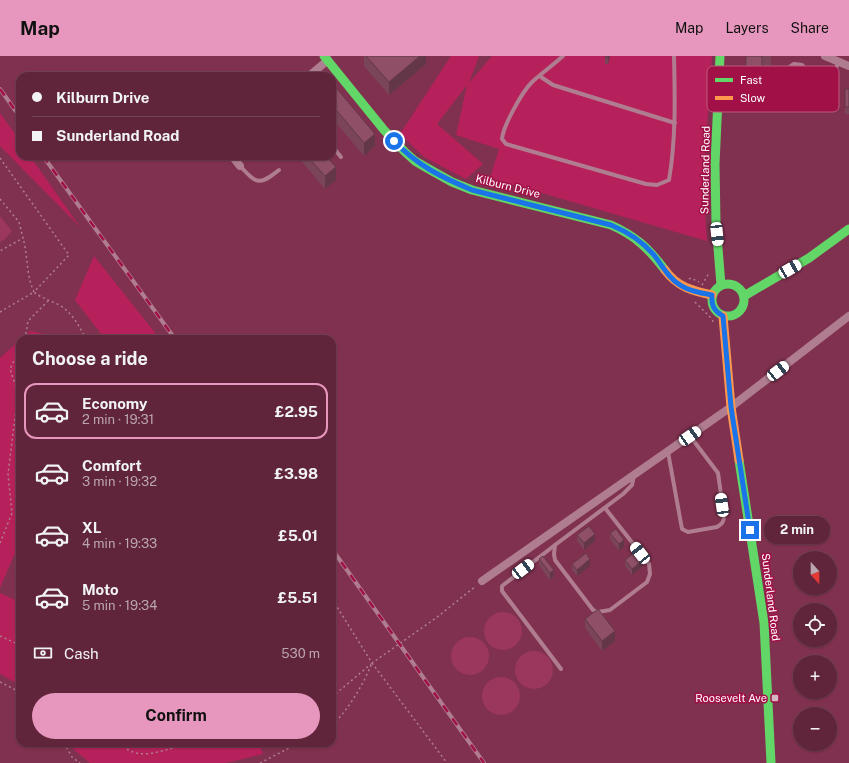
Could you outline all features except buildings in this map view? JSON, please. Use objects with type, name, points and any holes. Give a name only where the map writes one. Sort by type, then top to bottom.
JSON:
[{"type":"main road","name":"Sunderland Road","points":[[720,56],[720,66]]},
{"type":"main road","name":"Kilburn Drive","points":[[328,57],[384,130],[410,156],[427,168],[452,182],[472,190],[611,225],[626,232],[652,253],[669,276],[680,286],[699,293],[712,295]]},
{"type":"main road","name":"Sunderland Road","points":[[717,112],[715,164],[716,224],[722,285]]},
{"type":"main road","points":[[744,296],[809,258],[849,229]]},
{"type":"main road","points":[[727,283],[740,289],[744,296],[744,303],[737,313],[730,316],[723,316],[713,307],[711,301],[712,295],[717,287],[727,283]]},
{"type":"main road","name":"Sunderland Road","points":[[723,316],[731,407],[764,623],[771,763]]},
{"type":"street","points":[[825,56],[849,66]]},
{"type":"street","points":[[313,72],[328,57]]},
{"type":"street","points":[[235,160],[240,166]]},
{"type":"street","points":[[482,582],[731,407],[849,316]]},
{"type":"lane","points":[[563,56],[532,83],[515,108],[502,132],[502,139],[506,144],[626,180],[657,185],[669,180],[673,155],[675,123],[674,56]]},
{"type":"lane","points":[[837,66],[839,62]]},
{"type":"lane","points":[[791,66],[794,64],[803,66]]},
{"type":"lane","points":[[540,76],[553,85],[675,123]]},
{"type":"lane","points":[[336,151],[341,157]]},
{"type":"lane","points":[[240,166],[251,177],[258,181],[267,179],[279,170]]},
{"type":"lane","points":[[668,452],[682,529],[688,532],[721,525],[724,521],[724,516],[718,473],[690,436]]},
{"type":"lane","points":[[561,669],[502,591],[502,586],[623,494],[632,485],[634,475]]},
{"type":"lane","points":[[555,545],[554,554],[556,560],[593,610],[598,612],[610,610],[647,582],[650,574],[649,564],[605,508]]},
{"type":"path","points":[[0,158],[69,254],[34,292],[0,312]]},
{"type":"path","points":[[0,199],[19,222],[25,247],[29,282],[34,292],[41,298],[50,300],[68,311],[84,335]]},
{"type":"path","points":[[0,251],[23,238]]},
{"type":"path","points":[[695,302],[702,284],[709,273]]},
{"type":"path","points":[[26,335],[28,321],[50,300]]},
{"type":"path","points":[[16,357],[10,369],[16,387]]},
{"type":"path","points":[[0,543],[12,513],[8,474],[16,409]]},
{"type":"path","points":[[336,694],[372,663],[436,618],[482,582]]},
{"type":"path","points":[[336,606],[372,663],[448,763]]},
{"type":"path","points":[[0,636],[16,643]]},
{"type":"path","points":[[336,721],[346,710],[365,679],[372,663]]},
{"type":"path","points":[[0,682],[16,690]]},
{"type":"path","points":[[66,747],[72,757],[80,763]]},
{"type":"path","points":[[123,747],[128,753],[135,756]]},
{"type":"path","points":[[148,757],[178,747]]},
{"type":"path","points":[[260,763],[291,747]]},
{"type":"shaded area","points":[[451,56],[479,56],[469,83],[492,56],[712,56],[711,66],[707,66],[708,112],[704,199],[707,241],[490,178],[499,149],[456,135],[467,85],[437,124],[483,164],[466,179],[424,157],[400,134]]},
{"type":"shaded area","points":[[0,113],[16,135],[16,160],[33,160],[80,227],[0,146]]},
{"type":"shaded area","points":[[0,216],[12,231],[4,240],[0,242]]},
{"type":"shaded area","points":[[94,256],[157,335],[102,335],[75,300]]},
{"type":"shaded area","points":[[30,331],[50,335],[26,335]]},
{"type":"shaded area","points":[[16,344],[16,555],[14,555],[0,588],[0,358]]},
{"type":"shaded area","points":[[0,593],[16,600],[16,683],[0,674]]},
{"type":"shaded area","points":[[499,612],[507,612],[517,617],[521,624],[521,638],[517,645],[507,650],[499,650],[489,645],[487,642],[484,635],[484,627],[489,617],[492,615]]},
{"type":"shaded area","points":[[466,637],[474,637],[484,642],[488,649],[488,663],[484,670],[474,675],[466,675],[456,670],[454,667],[451,660],[451,652],[456,642],[459,640]]},
{"type":"shaded area","points":[[530,651],[538,651],[545,654],[550,659],[553,670],[550,681],[545,686],[538,689],[530,689],[523,686],[518,681],[515,674],[515,666],[518,659],[523,654]]},
{"type":"shaded area","points":[[497,677],[505,677],[512,680],[517,685],[520,696],[517,707],[512,712],[505,715],[497,715],[490,712],[485,707],[482,700],[482,692],[485,685],[490,680]]},
{"type":"shaded area","points":[[71,747],[260,747],[263,754],[226,763],[90,763]]},
{"type":"railway","points":[[0,89],[16,111]]},
{"type":"railway","points":[[46,160],[172,335]]},
{"type":"railway","points":[[336,555],[484,763]]},
{"type":"traffic: fast","points":[[324,56],[384,130],[415,161],[452,182],[472,190],[611,225],[635,239],[665,270]]},
{"type":"traffic: fast","points":[[720,56],[720,66]]},
{"type":"traffic: fast","points":[[717,112],[715,164],[716,223],[721,285]]},
{"type":"traffic: fast","points":[[744,296],[809,258],[849,229]]},
{"type":"traffic: fast","points":[[725,284],[731,284],[741,291],[744,300],[743,306],[737,313],[731,316],[725,316],[715,309],[712,303],[712,297],[719,287],[725,284]]},
{"type":"traffic: fast","points":[[739,460],[764,623],[771,763]]},
{"type":"traffic: slow","points":[[665,270],[675,281],[680,284],[692,290],[712,295]]},
{"type":"traffic: slow","points":[[723,316],[731,407],[739,460]]},
{"type":"place","name":"Roosevelt Ave","points":[[775,698]]},
{"type":"route","points":[[394,141],[405,152],[427,168],[452,182],[472,190],[611,225],[626,232],[652,253],[669,276],[680,286],[699,293],[712,295],[711,301],[713,307],[723,316],[731,407],[750,530]]}]
